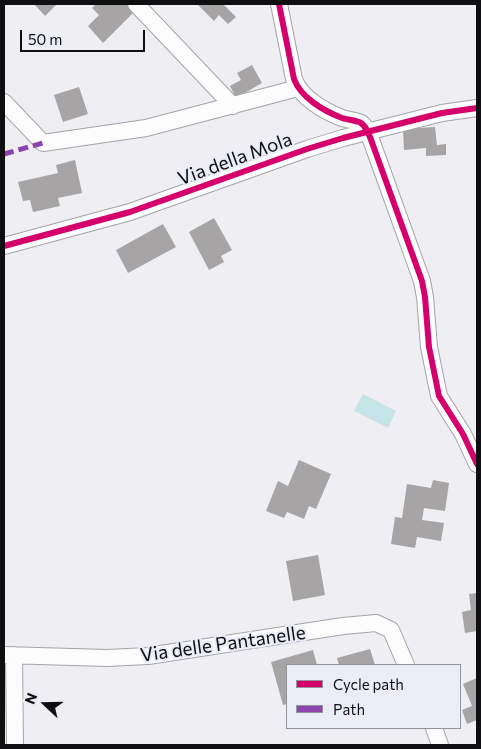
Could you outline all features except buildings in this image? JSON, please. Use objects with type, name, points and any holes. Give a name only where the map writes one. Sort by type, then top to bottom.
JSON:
[{"type":"street","points":[[136,4],[233,106]]},
{"type":"street","points":[[279,4],[294,78],[298,88],[310,100],[331,113],[362,123],[367,132],[419,272],[425,297],[428,347],[440,396],[468,444],[477,464]]},
{"type":"street","points":[[4,102],[43,143],[146,128],[298,88]]},
{"type":"street","name":"Via della Mola","points":[[4,246],[130,212],[307,149],[442,113],[477,108]]},
{"type":"street","name":"Via delle Pantanelle","points":[[15,745],[9,655],[108,658],[148,656],[376,623],[391,630],[406,664]]},
{"type":"street","points":[[434,729],[440,745]]},
{"type":"water","points":[[363,394],[396,411],[388,428],[354,411]]},
{"type":"marked path","points":[[4,154],[43,143]]},
{"type":"cycle path","points":[[279,4],[297,86],[321,108],[342,118],[361,123],[369,134],[422,281],[429,347],[439,396],[463,434],[477,464]]},
{"type":"cycle path","points":[[4,246],[130,212],[343,138],[442,113],[477,108]]}]
